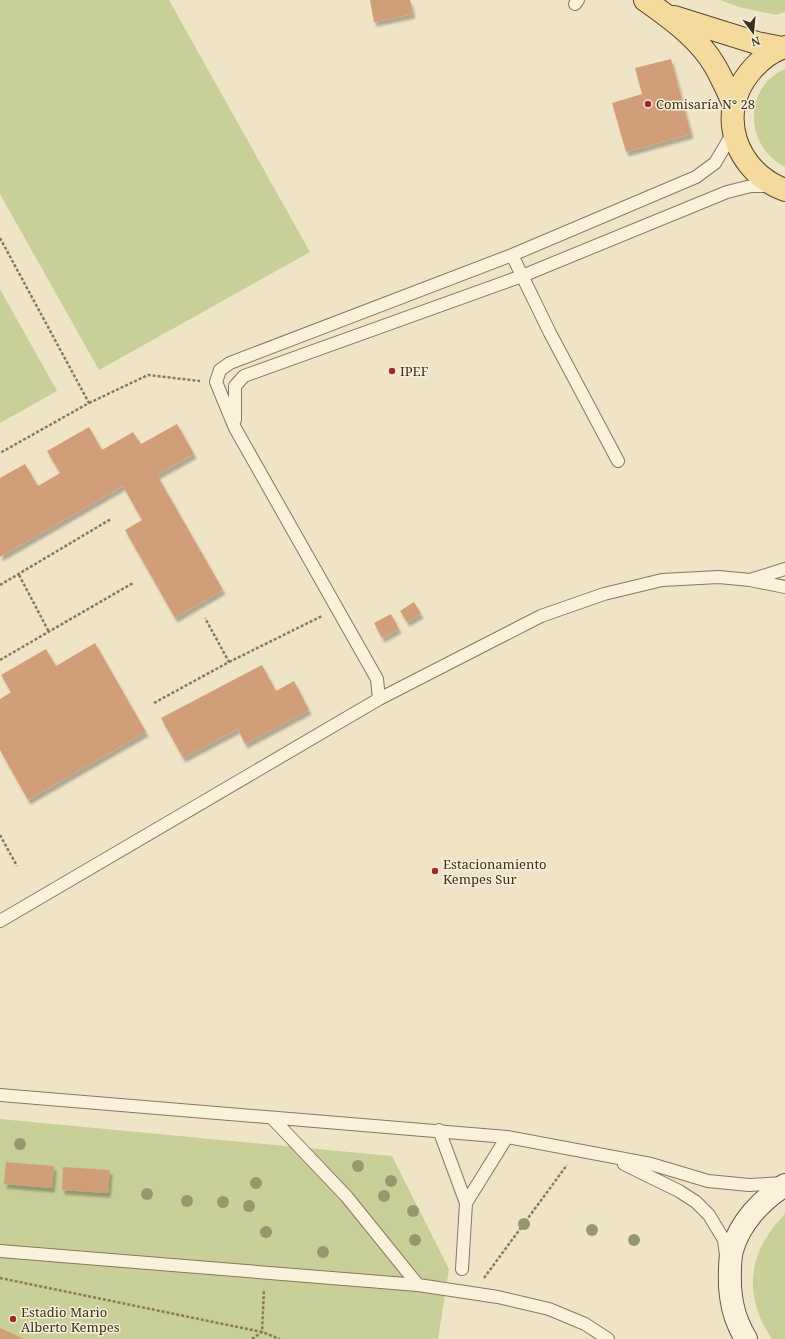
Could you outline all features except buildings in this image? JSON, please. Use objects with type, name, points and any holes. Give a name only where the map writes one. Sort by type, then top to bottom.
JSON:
[{"type":"main road","points":[[644,0],[665,14],[704,50],[715,66],[734,105]]},
{"type":"main road","points":[[665,14],[734,37],[784,48]]},
{"type":"main road","points":[[780,188],[763,179],[752,169],[744,158],[737,145],[733,118],[734,105],[738,90],[746,77],[756,65],[768,55],[784,48]]},
{"type":"street","points":[[746,1339],[737,1322],[731,1297],[730,1273],[732,1251],[741,1230],[754,1211],[771,1194],[785,1184]]},
{"type":"lane","points":[[379,699],[377,679],[235,428],[216,382],[220,370],[230,362],[512,255],[696,177],[715,163],[734,131]]},
{"type":"lane","points":[[235,428],[235,386],[244,376],[522,276],[727,192],[751,186],[780,188]]},
{"type":"lane","points":[[512,255],[550,333],[618,461]]},
{"type":"lane","points":[[750,580],[785,569]]},
{"type":"lane","points":[[0,921],[379,699],[541,616],[604,594],[662,580],[719,577],[750,580],[785,587]]},
{"type":"lane","points":[[0,1095],[507,1136],[651,1164],[708,1181],[749,1185],[785,1184]]},
{"type":"lane","points":[[272,1118],[347,1198],[418,1285]]},
{"type":"lane","points":[[439,1130],[466,1203],[462,1269]]},
{"type":"lane","points":[[466,1203],[507,1136]]},
{"type":"lane","points":[[610,1157],[679,1191],[700,1206],[709,1215],[724,1240],[730,1273]]},
{"type":"lane","points":[[0,1251],[418,1285],[498,1297],[549,1309],[585,1324],[608,1339]]},
{"type":"path","points":[[0,238],[89,403]]},
{"type":"path","points":[[0,453],[89,403],[148,375],[216,382]]},
{"type":"path","points":[[0,585],[111,519]]},
{"type":"path","points":[[19,575],[49,632]]},
{"type":"path","points":[[0,660],[133,583]]},
{"type":"path","points":[[154,703],[229,662],[337,609]]},
{"type":"path","points":[[205,618],[229,662]]},
{"type":"path","points":[[0,835],[17,866]]},
{"type":"path","points":[[473,1293],[578,1150]]},
{"type":"path","points":[[262,1332],[265,1272]]},
{"type":"path","points":[[0,1278],[262,1332],[280,1339]]},
{"type":"path","points":[[252,1339],[262,1332]]},
{"type":"green space","points":[[0,0],[169,0],[310,252],[99,370],[0,194]]},
{"type":"green space","points":[[720,0],[785,0],[785,12],[776,15],[739,7]]},
{"type":"green space","points":[[785,69],[785,167],[772,158],[762,146],[756,132],[754,118],[756,103],[761,90],[771,78]]},
{"type":"green space","points":[[0,289],[57,391],[0,423]]},
{"type":"green space","points":[[0,1119],[392,1156],[449,1269],[438,1339],[0,1339]]},
{"type":"green space","points":[[785,1214],[785,1339],[772,1339],[762,1323],[756,1306],[753,1290],[753,1274],[763,1243]]},
{"type":"place","name":"Comisaría N° 28","points":[[648,104]]},
{"type":"place","name":"IPEF","points":[[392,371]]},
{"type":"place","name":"Estacionamiento Kempes Sur","points":[[435,871]]},
{"type":"place","name":"Estadio Mario Alberto Kempes","points":[[13,1319]]}]
